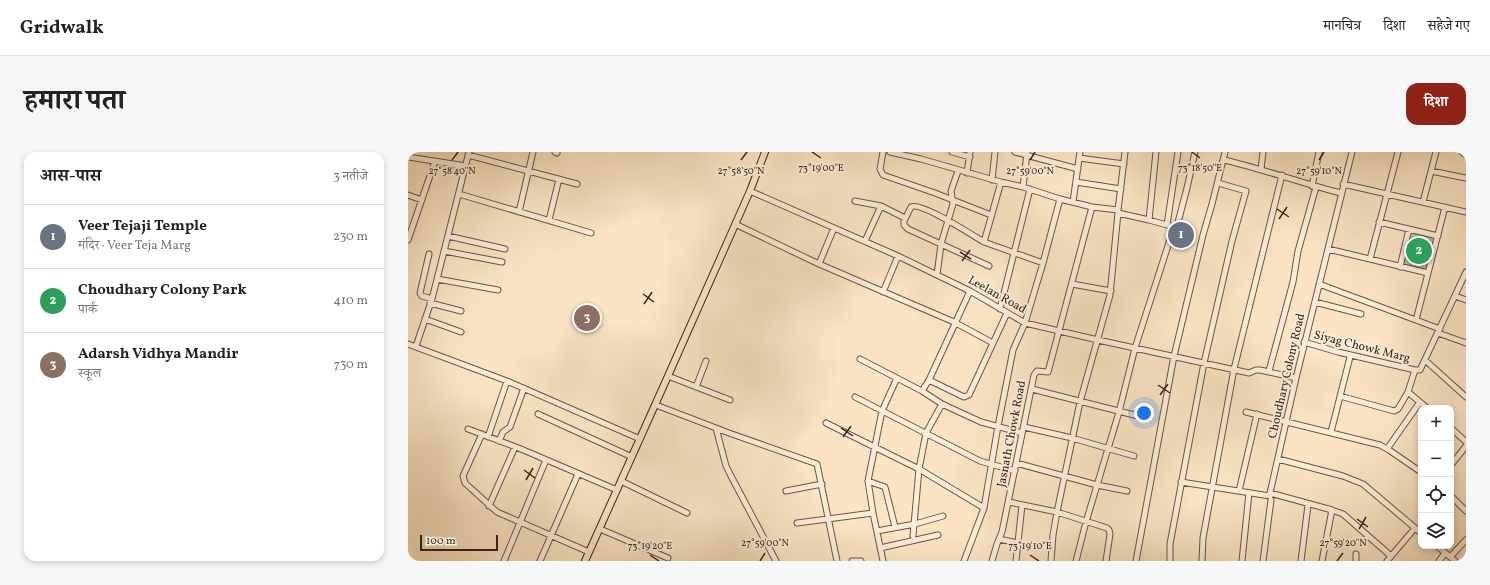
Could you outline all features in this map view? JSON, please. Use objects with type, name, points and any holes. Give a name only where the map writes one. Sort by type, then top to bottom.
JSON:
[{"type":"main road","points":[[585,561],[656,405],[750,191],[765,152]]},
{"type":"street","points":[[519,212],[533,152]]},
{"type":"street","points":[[883,152],[880,169],[881,173],[991,215]]},
{"type":"street","points":[[890,152],[1023,187],[1060,199],[1118,212],[1174,227]]},
{"type":"street","points":[[921,159],[923,152]]},
{"type":"street","points":[[952,152],[970,154],[968,173]]},
{"type":"street","points":[[992,180],[995,152]]},
{"type":"street","points":[[1015,152],[1027,153],[1078,169]]},
{"type":"street","points":[[1073,202],[1080,152]]},
{"type":"street","points":[[1051,561],[1053,535],[1080,402],[1111,291],[1125,152]]},
{"type":"street","points":[[1149,220],[1156,152]]},
{"type":"street","points":[[1167,225],[1178,152]]},
{"type":"street","points":[[1076,561],[1086,522],[1119,412],[1135,348],[1174,227],[1177,226],[1181,213],[1195,152]]},
{"type":"street","points":[[1136,561],[1174,357],[1202,235],[1224,160],[1225,153],[1218,152]]},
{"type":"street","points":[[1261,170],[1263,152]]},
{"type":"street","points":[[1269,371],[1293,282],[1298,251],[1314,186],[1319,152]]},
{"type":"street","name":"Choudhary Colony Road","points":[[1332,510],[1270,493],[1304,342],[1352,152]]},
{"type":"street","points":[[1370,259],[1386,193],[1398,152]]},
{"type":"street","points":[[1423,202],[1436,152]]},
{"type":"street","points":[[1462,152],[1466,155]]},
{"type":"street","points":[[1023,187],[1027,153]]},
{"type":"street","points":[[416,346],[431,301],[469,154],[577,184]]},
{"type":"street","points":[[408,157],[466,166]]},
{"type":"street","points":[[1080,158],[1124,164]]},
{"type":"street","points":[[1224,160],[1282,175],[1341,193]]},
{"type":"street","points":[[408,237],[435,161]]},
{"type":"street","points":[[937,275],[941,244],[953,204],[952,191],[958,171]]},
{"type":"street","points":[[1431,171],[1466,177]]},
{"type":"street","points":[[1202,561],[1203,538],[1234,369],[1282,175]]},
{"type":"street","points":[[549,220],[559,179]]},
{"type":"street","points":[[984,242],[1000,182]]},
{"type":"street","points":[[1076,182],[1121,189]]},
{"type":"street","points":[[1170,561],[1170,544],[1204,363],[1232,241],[1246,191],[1218,182]]},
{"type":"street","points":[[1343,184],[1466,212]]},
{"type":"street","points":[[1000,309],[1030,189]]},
{"type":"street","name":"Leelan Road","points":[[750,191],[898,256],[970,291],[1024,323],[1249,373],[1256,370],[1269,371],[1296,378]]},
{"type":"street","points":[[458,194],[591,233]]},
{"type":"street","points":[[408,195],[422,200]]},
{"type":"street","points":[[964,561],[984,508],[1013,350],[1024,323],[1043,263],[1060,199]]},
{"type":"street","points":[[855,201],[881,206],[905,218]]},
{"type":"street","points":[[865,241],[881,206]]},
{"type":"street","points":[[989,266],[908,229],[903,223],[909,209],[913,206],[948,220],[984,242],[1043,263]]},
{"type":"street","name":"Jasnath Chowk Road","points":[[992,561],[1002,532],[1035,373],[1039,370],[1048,372],[1092,207]]},
{"type":"street","points":[[1416,320],[1445,207]]},
{"type":"street","points":[[1379,222],[1438,236]]},
{"type":"street","points":[[735,224],[819,264],[954,322],[993,343]]},
{"type":"street","points":[[819,264],[834,228]]},
{"type":"street","points":[[1400,266],[1409,229]]},
{"type":"street","points":[[448,236],[505,249]]},
{"type":"street","points":[[1328,249],[1428,273]]},
{"type":"street","points":[[444,251],[502,262]]},
{"type":"street","points":[[429,254],[420,293],[422,296],[431,301],[461,311]]},
{"type":"street","points":[[883,292],[898,256]]},
{"type":"street","points":[[1414,370],[1420,370],[1466,272]]},
{"type":"street","points":[[437,279],[498,290]]},
{"type":"street","points":[[1072,284],[1111,291]]},
{"type":"street","points":[[1319,284],[1416,320],[1466,343]]},
{"type":"street","points":[[922,391],[929,380],[954,322],[970,291]]},
{"type":"street","points":[[1454,296],[1466,300]]},
{"type":"street","points":[[1315,302],[1361,314]]},
{"type":"street","points":[[929,380],[966,397],[970,392],[1007,313]]},
{"type":"street","points":[[425,319],[461,332]]},
{"type":"street","name":"Siyag Chowk Marg","points":[[1304,342],[1414,370],[1408,392],[1398,409],[1394,411],[1340,396]]},
{"type":"street","points":[[408,344],[507,380],[640,439]]},
{"type":"street","points":[[1331,432],[1350,357]]},
{"type":"street","points":[[860,359],[922,391],[942,404],[982,422],[1072,438],[1134,456]]},
{"type":"street","points":[[1425,360],[1466,397]]},
{"type":"street","points":[[696,387],[706,361]]},
{"type":"street","points":[[668,376],[730,400]]},
{"type":"street","points":[[883,561],[868,481],[882,411],[897,378]]},
{"type":"street","points":[[488,436],[507,380]]},
{"type":"street","points":[[499,441],[503,432],[510,427],[524,388]]},
{"type":"street","points":[[1032,388],[1080,402],[1142,417]]},
{"type":"street","points":[[1408,392],[1424,405]]},
{"type":"street","points":[[855,397],[974,458],[992,465],[1015,471]]},
{"type":"street","points":[[1387,449],[1420,402]]},
{"type":"street","points":[[913,536],[919,469],[926,433],[942,404]]},
{"type":"street","points":[[656,405],[716,428],[820,464],[822,484],[837,561]]},
{"type":"street","points":[[1246,412],[1371,442],[1387,449],[1418,470]]},
{"type":"street","points":[[538,414],[632,457]]},
{"type":"street","points":[[1239,491],[1257,414]]},
{"type":"street","points":[[826,423],[919,469],[984,508]]},
{"type":"street","points":[[716,428],[726,466],[776,561]]},
{"type":"street","points":[[468,429],[617,490]]},
{"type":"street","points":[[1454,431],[1466,442]]},
{"type":"street","points":[[482,434],[464,474],[463,479],[465,483],[497,512],[589,552]]},
{"type":"street","points":[[1454,461],[1466,446]]},
{"type":"street","points":[[489,506],[515,447]]},
{"type":"street","points":[[1278,459],[1343,476],[1363,484],[1418,530]]},
{"type":"street","points":[[504,561],[546,460]]},
{"type":"street","points":[[1016,463],[1098,485],[1127,491]]},
{"type":"street","points":[[540,561],[578,474]]},
{"type":"street","points":[[621,481],[687,513]]},
{"type":"street","points":[[868,481],[886,487],[895,527]]},
{"type":"street","points":[[1181,482],[1249,492],[1271,498],[1263,561]]},
{"type":"street","points":[[786,490],[822,484]]},
{"type":"street","points":[[1242,561],[1249,492]]},
{"type":"street","points":[[1454,499],[1466,511]]},
{"type":"street","points":[[1008,502],[1058,512],[1109,530],[1110,534],[1106,561]]},
{"type":"street","points":[[1016,561],[1022,505]]},
{"type":"street","points":[[1301,561],[1308,505]]},
{"type":"street","points":[[1322,561],[1332,510],[1343,514],[1391,556]]},
{"type":"street","points":[[797,523],[873,513]]},
{"type":"street","points":[[877,531],[915,524],[943,516]]},
{"type":"street","points":[[1388,561],[1415,528]]},
{"type":"street","points":[[600,529],[668,558]]},
{"type":"street","points":[[880,548],[938,535]]},
{"type":"street","points":[[999,539],[1018,543]]},
{"type":"street","points":[[1450,557],[1466,540]]},
{"type":"street","points":[[1440,549],[1455,561]]},
{"type":"street","points":[[1439,561],[1445,553]]},
{"type":"street","points":[[1356,554],[1356,561]]},
{"type":"street","points":[[852,561],[861,561]]},
{"type":"green space","points":[[1411,231],[1435,237],[1427,271],[1402,265]]},
{"type":"place","name":"Veer Tejaji Temple","points":[[1181,235]]},
{"type":"place","name":"Choudhary Colony Park","points":[[1419,251]]},
{"type":"place","name":"Adarsh Vidhya Mandir","points":[[587,318]]}]
